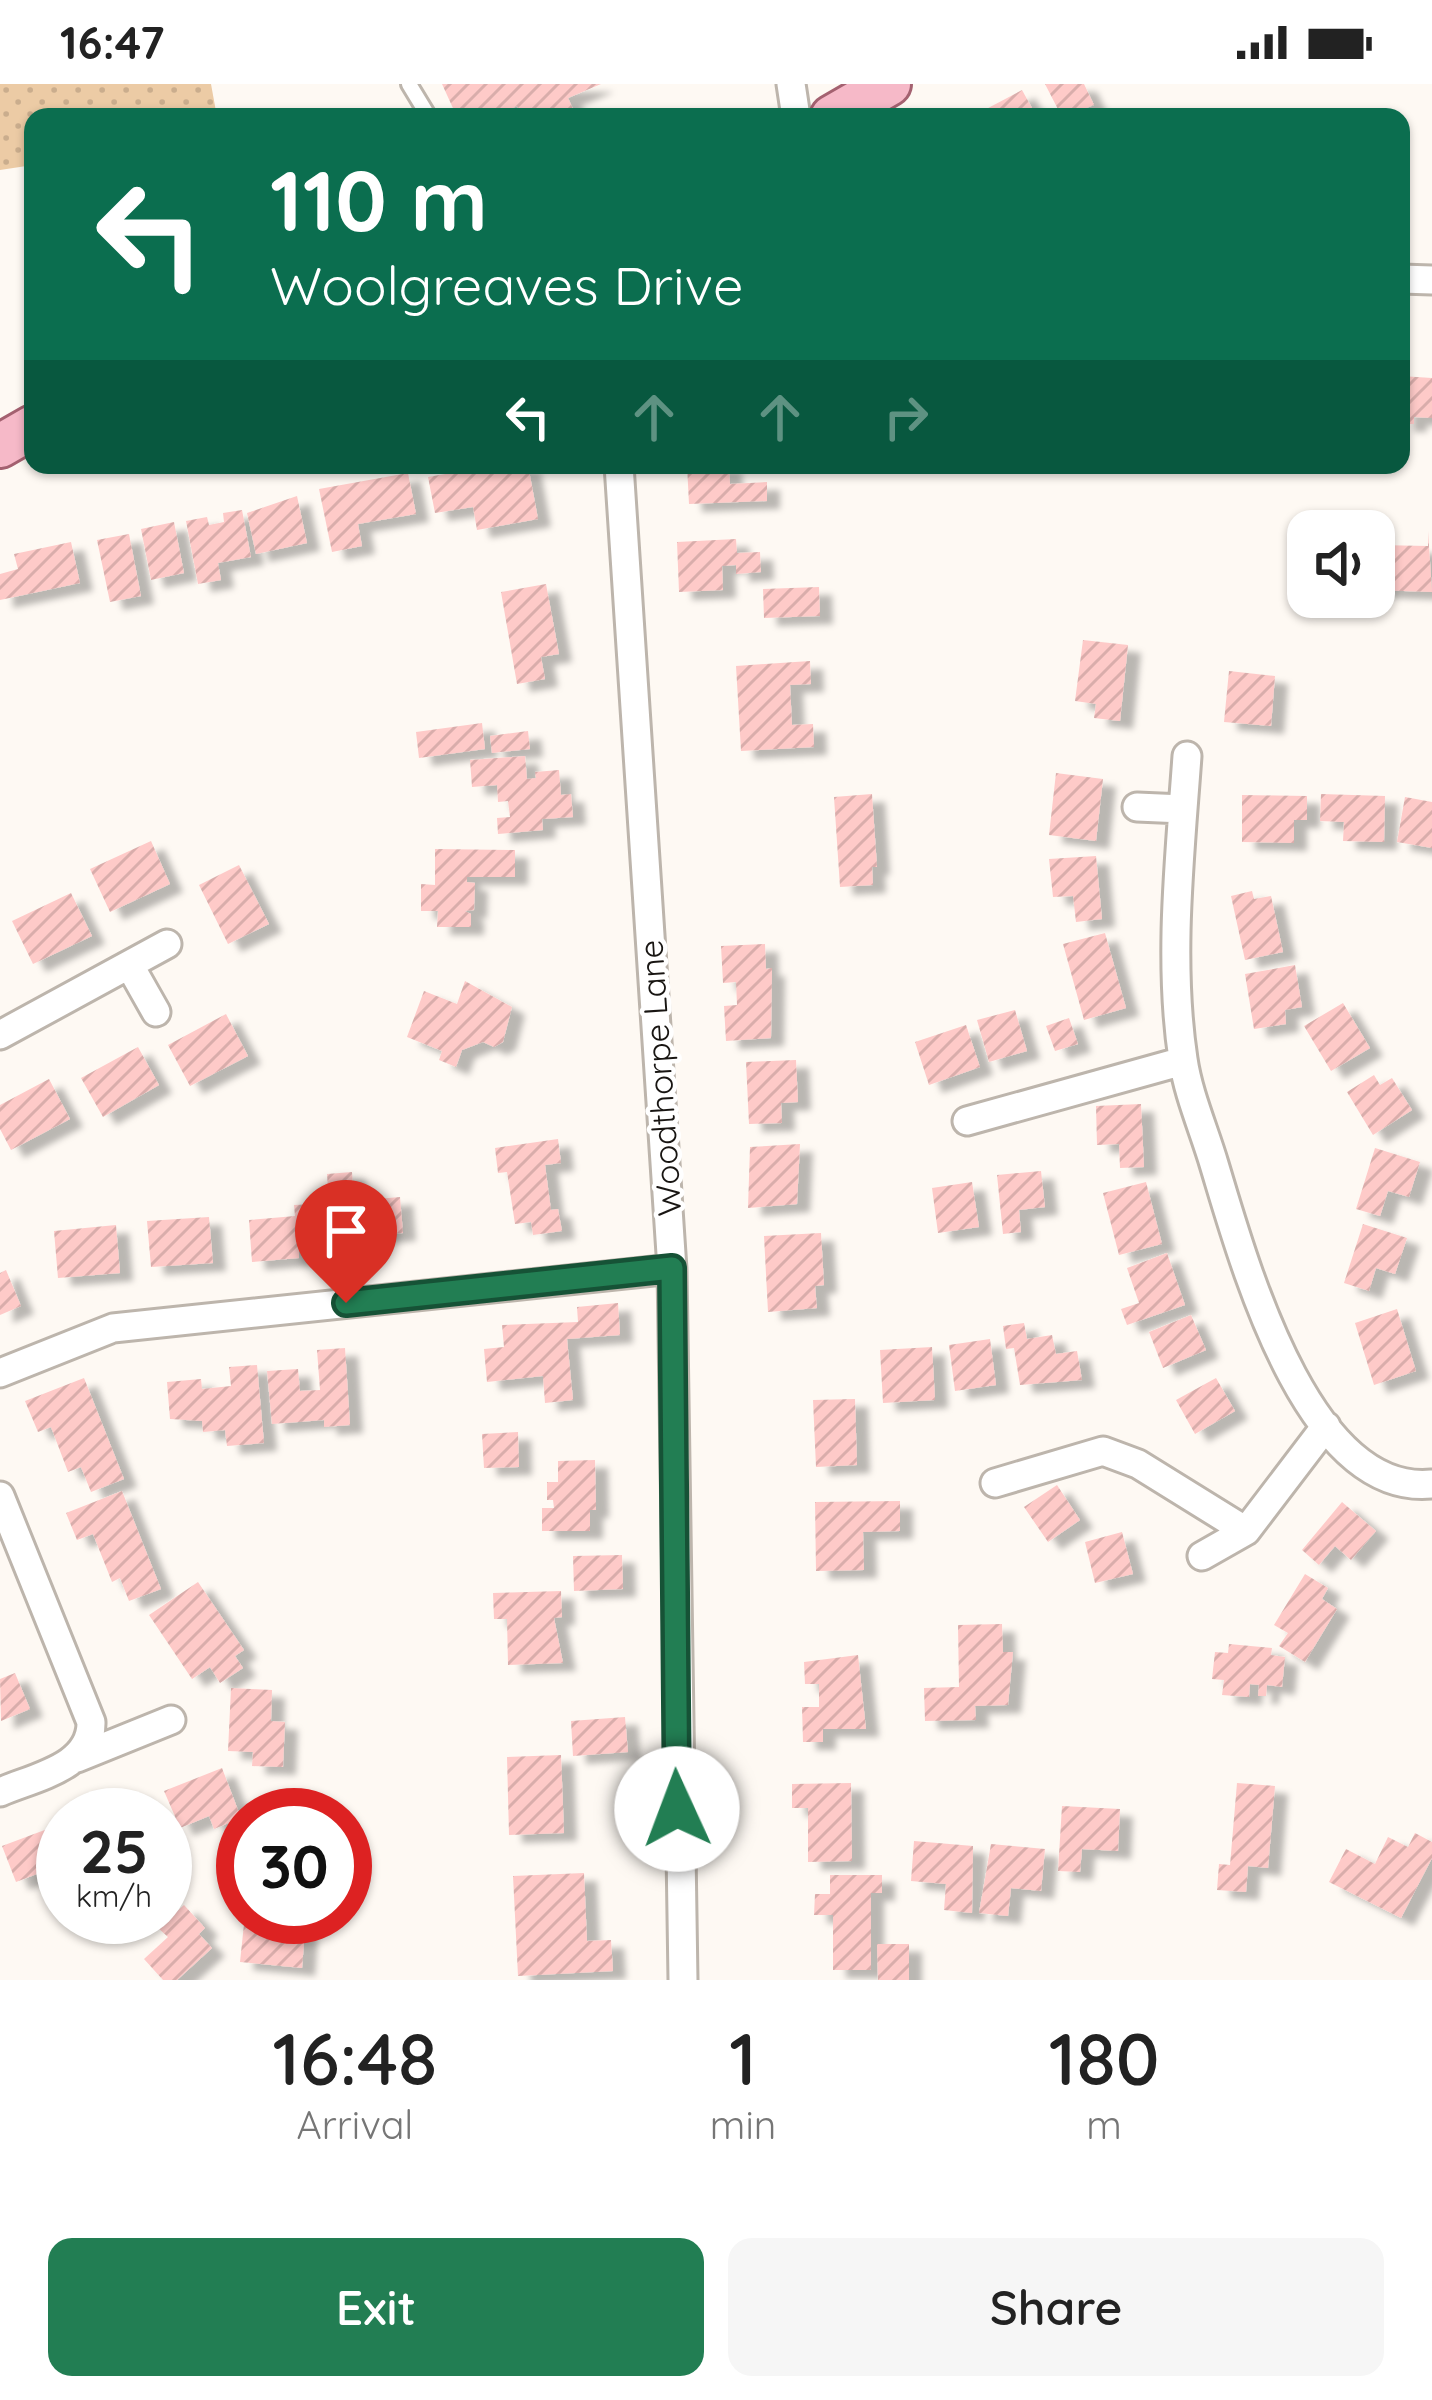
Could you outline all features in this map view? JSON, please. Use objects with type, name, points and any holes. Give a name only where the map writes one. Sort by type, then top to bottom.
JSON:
[{"type":"main road","points":[[848,108],[890,84]]},
{"type":"street","name":"Woodthorpe Lane","points":[[620,474],[672,1268],[683,1980]]},
{"type":"street","points":[[1187,756],[1178,963],[1183,1061],[1255,1294],[1326,1426],[1379,1476],[1432,1484]]},
{"type":"street","points":[[1137,806],[1183,809]]},
{"type":"street","points":[[0,1035],[167,944]]},
{"type":"street","points":[[130,966],[156,1012]]},
{"type":"street","points":[[967,1121],[1183,1061]]},
{"type":"street","points":[[0,1373],[113,1328],[672,1268]]},
{"type":"street","points":[[1202,1556],[1246,1531],[1326,1426]]},
{"type":"street","points":[[995,1483],[1103,1450],[1138,1464],[1246,1531]]},
{"type":"street","points":[[0,1496],[91,1722],[91,1736],[77,1758]]},
{"type":"street","points":[[0,1792],[171,1720]]},
{"type":"shaded area","points":[[0,84],[211,84],[215,108],[24,108],[24,166],[0,170]]},
{"type":"building","points":[[442,84],[601,84],[568,98],[573,108],[453,108]]},
{"type":"building","points":[[1045,84],[1084,84],[1094,105],[1086,108],[1057,108]]},
{"type":"building","points":[[1022,90],[1032,108],[988,108]]},
{"type":"building","points":[[1410,377],[1432,378],[1432,418],[1414,417],[1410,424]]},
{"type":"building","points":[[408,474],[416,514],[358,524],[362,546],[332,552],[319,489]]},
{"type":"building","points":[[530,474],[538,519],[477,530],[473,507],[435,513],[428,477]]},
{"type":"building","points":[[687,474],[729,474],[730,484],[767,482],[767,501],[689,504]]},
{"type":"building","points":[[297,496],[307,543],[256,554],[247,513]]},
{"type":"building","points":[[242,510],[251,557],[218,563],[221,580],[198,584],[186,521],[207,517],[209,525],[224,522],[223,513]]},
{"type":"building","points":[[174,522],[184,573],[151,580],[141,529]]},
{"type":"building","points":[[1428,531],[1432,592],[1395,591],[1395,545],[1428,546]]},
{"type":"building","points":[[129,534],[141,596],[110,602],[97,540]]},
{"type":"building","points":[[736,539],[737,553],[760,552],[761,572],[736,574],[736,565],[722,566],[723,590],[679,592],[677,542]]},
{"type":"building","points":[[71,542],[80,583],[0,600],[0,574],[18,569],[14,554]]},
{"type":"building","points":[[546,584],[559,654],[541,657],[545,679],[517,684],[501,592]]},
{"type":"building","points":[[819,587],[820,616],[764,618],[763,589]]},
{"type":"building","points":[[1083,640],[1128,645],[1120,721],[1094,718],[1096,704],[1075,701]]},
{"type":"building","points":[[810,661],[811,684],[790,685],[792,725],[813,724],[814,747],[741,751],[736,666]]},
{"type":"building","points":[[1229,671],[1275,676],[1271,726],[1224,722]]},
{"type":"building","points":[[482,723],[485,749],[419,758],[416,732]]},
{"type":"building","points":[[528,731],[530,749],[492,753],[490,736]]},
{"type":"building","points":[[525,756],[527,779],[536,778],[535,772],[559,770],[561,795],[571,794],[573,817],[542,819],[543,830],[498,834],[497,818],[510,817],[508,801],[498,802],[497,785],[472,787],[470,760]]},
{"type":"building","points":[[1056,773],[1103,779],[1096,841],[1049,835]]},
{"type":"building","points":[[872,794],[877,867],[872,867],[873,885],[840,887],[834,797]]},
{"type":"building","points":[[1321,794],[1385,796],[1384,842],[1343,841],[1344,822],[1320,821]]},
{"type":"building","points":[[1242,795],[1307,796],[1307,820],[1294,820],[1294,843],[1242,842]]},
{"type":"building","points":[[1405,797],[1432,802],[1432,848],[1397,842]]},
{"type":"building","points":[[151,841],[170,884],[110,912],[90,869]]},
{"type":"building","points":[[435,849],[515,850],[515,877],[467,877],[467,882],[475,883],[474,910],[465,911],[471,914],[471,927],[437,927],[438,911],[421,911],[421,884],[435,885]]},
{"type":"building","points":[[1096,856],[1102,919],[1076,922],[1073,896],[1053,897],[1049,859]]},
{"type":"building","points":[[239,865],[269,924],[228,944],[199,885]]},
{"type":"building","points":[[1252,891],[1254,899],[1271,896],[1283,952],[1245,960],[1231,896]]},
{"type":"building","points":[[71,893],[92,936],[33,964],[12,921]]},
{"type":"building","points":[[1105,933],[1126,1008],[1084,1020],[1063,944]]},
{"type":"building","points":[[765,944],[766,969],[772,968],[771,1038],[726,1041],[724,1006],[737,1005],[736,982],[723,983],[721,946]]},
{"type":"building","points":[[1295,965],[1302,1007],[1285,1010],[1286,1024],[1254,1029],[1245,974]]},
{"type":"building","points":[[465,981],[512,1007],[503,1042],[494,1047],[483,1042],[462,1050],[456,1067],[439,1060],[442,1051],[407,1037],[424,991],[457,1004]]},
{"type":"building","points":[[1343,1003],[1370,1048],[1331,1071],[1304,1026]]},
{"type":"building","points":[[1015,1010],[1027,1051],[989,1062],[977,1020]]},
{"type":"building","points":[[226,1014],[248,1056],[190,1086],[168,1045]]},
{"type":"building","points":[[1069,1018],[1078,1044],[1055,1051],[1046,1026]]},
{"type":"building","points":[[966,1025],[980,1067],[929,1085],[915,1042]]},
{"type":"building","points":[[138,1047],[159,1085],[103,1117],[81,1078]]},
{"type":"building","points":[[796,1060],[798,1102],[781,1103],[782,1123],[749,1124],[746,1062]]},
{"type":"building","points":[[1374,1075],[1380,1085],[1392,1078],[1412,1110],[1373,1135],[1347,1092]]},
{"type":"building","points":[[49,1079],[70,1119],[11,1150],[0,1129],[0,1105]]},
{"type":"building","points":[[1141,1104],[1144,1167],[1120,1168],[1119,1144],[1097,1145],[1096,1106]]},
{"type":"building","points":[[558,1139],[561,1163],[545,1165],[551,1210],[558,1209],[562,1231],[533,1235],[531,1222],[515,1224],[507,1172],[498,1173],[495,1148]]},
{"type":"building","points":[[800,1144],[797,1204],[748,1208],[750,1147]]},
{"type":"building","points":[[1375,1148],[1420,1162],[1409,1197],[1388,1191],[1380,1216],[1356,1209]]},
{"type":"building","points":[[1041,1171],[1045,1207],[1019,1210],[1021,1232],[1003,1234],[997,1175]]},
{"type":"building","points":[[352,1172],[354,1201],[400,1197],[403,1233],[357,1237],[357,1245],[332,1246],[327,1174]]},
{"type":"building","points":[[972,1182],[979,1227],[938,1233],[932,1188]]},
{"type":"building","points":[[1146,1182],[1162,1244],[1119,1255],[1103,1193]]},
{"type":"building","points":[[314,1204],[318,1250],[299,1251],[299,1258],[252,1262],[249,1220],[295,1216],[294,1205]]},
{"type":"building","points":[[209,1217],[213,1263],[151,1267],[147,1221]]},
{"type":"building","points":[[1363,1224],[1407,1238],[1395,1274],[1376,1268],[1369,1291],[1344,1283]]},
{"type":"building","points":[[116,1225],[120,1273],[58,1278],[54,1231]]},
{"type":"building","points":[[821,1233],[824,1285],[815,1286],[817,1308],[768,1312],[764,1236]]},
{"type":"building","points":[[1167,1253],[1185,1305],[1127,1325],[1121,1309],[1139,1303],[1127,1268]]},
{"type":"building","points":[[6,1270],[21,1306],[0,1315],[0,1273]]},
{"type":"building","points":[[618,1303],[620,1335],[567,1339],[573,1400],[545,1403],[543,1376],[487,1382],[484,1349],[504,1347],[502,1325],[578,1322],[577,1307]]},
{"type":"building","points":[[1397,1309],[1416,1371],[1374,1385],[1355,1323]]},
{"type":"building","points":[[1191,1315],[1206,1350],[1163,1368],[1149,1332]]},
{"type":"building","points":[[1024,1323],[1027,1339],[1052,1335],[1056,1354],[1077,1351],[1082,1380],[1020,1385],[1014,1348],[1006,1349],[1003,1326]]},
{"type":"building","points":[[990,1339],[996,1385],[955,1391],[949,1345]]},
{"type":"building","points":[[932,1347],[935,1400],[883,1403],[880,1350]]},
{"type":"building","points":[[345,1348],[350,1425],[324,1427],[324,1420],[272,1424],[267,1371],[298,1369],[300,1391],[320,1390],[317,1350]]},
{"type":"building","points":[[257,1365],[264,1443],[227,1446],[225,1430],[203,1432],[202,1421],[170,1419],[167,1382],[201,1379],[202,1389],[231,1386],[229,1367]]},
{"type":"building","points":[[84,1378],[124,1479],[91,1492],[81,1467],[68,1472],[51,1427],[38,1432],[25,1401]]},
{"type":"building","points":[[1216,1378],[1235,1411],[1195,1434],[1176,1400]]},
{"type":"building","points":[[855,1399],[857,1465],[816,1467],[813,1400]]},
{"type":"building","points":[[518,1432],[519,1467],[484,1468],[482,1434]]},
{"type":"building","points":[[595,1460],[596,1510],[590,1510],[590,1531],[542,1531],[542,1508],[554,1508],[553,1500],[547,1500],[547,1482],[558,1482],[558,1461]]},
{"type":"building","points":[[1057,1485],[1080,1520],[1048,1542],[1024,1507]]},
{"type":"building","points":[[122,1491],[161,1589],[129,1601],[120,1578],[112,1582],[93,1534],[77,1540],[66,1513]]},
{"type":"building","points":[[900,1501],[900,1531],[863,1532],[864,1570],[816,1571],[815,1502]]},
{"type":"building","points":[[1342,1502],[1376,1531],[1351,1560],[1335,1546],[1319,1565],[1302,1550]]},
{"type":"building","points":[[1122,1532],[1133,1574],[1095,1583],[1085,1542]]},
{"type":"building","points":[[622,1555],[623,1589],[574,1591],[573,1556]]},
{"type":"building","points":[[1305,1574],[1328,1588],[1322,1599],[1337,1609],[1305,1662],[1279,1646],[1288,1633],[1274,1625]]},
{"type":"building","points":[[198,1582],[244,1650],[235,1656],[243,1668],[220,1683],[210,1667],[192,1679],[149,1615]]},
{"type":"building","points":[[561,1591],[562,1617],[554,1618],[563,1663],[508,1665],[507,1619],[494,1619],[493,1593]]},
{"type":"building","points":[[1002,1624],[1003,1652],[1013,1652],[1008,1705],[975,1706],[976,1720],[925,1721],[924,1688],[959,1687],[958,1625]]},
{"type":"building","points":[[1229,1644],[1272,1648],[1271,1655],[1285,1657],[1282,1687],[1267,1685],[1266,1696],[1258,1696],[1259,1685],[1250,1684],[1249,1697],[1222,1695],[1224,1680],[1212,1679],[1215,1652],[1228,1653]]},
{"type":"building","points":[[858,1655],[866,1729],[823,1729],[823,1742],[803,1742],[802,1707],[819,1707],[819,1684],[805,1684],[804,1662]]},
{"type":"building","points":[[15,1673],[30,1709],[1,1721],[0,1679]]},
{"type":"building","points":[[231,1688],[272,1690],[271,1721],[285,1722],[283,1767],[252,1766],[253,1752],[228,1751]]},
{"type":"building","points":[[625,1717],[628,1752],[573,1756],[571,1721]]},
{"type":"building","points":[[561,1755],[564,1833],[509,1835],[507,1757]]},
{"type":"building","points":[[222,1768],[230,1788],[216,1788],[216,1828],[209,1816],[192,1823],[192,1788],[172,1788]]},
{"type":"building","points":[[851,1783],[852,1861],[808,1862],[808,1808],[792,1808],[792,1784]]},
{"type":"building","points":[[1237,1783],[1275,1786],[1268,1868],[1248,1866],[1246,1892],[1217,1890],[1219,1864],[1230,1865]]},
{"type":"building","points":[[1062,1806],[1120,1809],[1118,1851],[1082,1849],[1080,1872],[1058,1871]]},
{"type":"building","points":[[36,1833],[36,1874],[16,1882],[2,1846]]},
{"type":"building","points":[[1415,1833],[1432,1842],[1432,1858],[1401,1918],[1329,1882],[1346,1849],[1375,1864],[1388,1837],[1408,1847]]},
{"type":"building","points":[[914,1841],[973,1846],[972,1913],[944,1910],[946,1884],[911,1881]]},
{"type":"building","points":[[991,1844],[1045,1849],[1041,1891],[1011,1888],[1008,1916],[979,1913]]},
{"type":"building","points":[[584,1873],[587,1941],[611,1940],[613,1971],[518,1976],[513,1876]]},
{"type":"building","points":[[830,1875],[882,1875],[882,1893],[871,1893],[871,1970],[833,1970],[833,1915],[814,1915],[815,1894],[830,1894]]},
{"type":"building","points":[[192,1914],[205,1928],[199,1934],[212,1948],[177,1980],[163,1980],[144,1959],[160,1944],[192,1944]]},
{"type":"building","points":[[242,1944],[304,1944],[302,1968],[240,1962]]},
{"type":"building","points":[[877,1944],[909,1944],[909,1980],[878,1980]]},
{"type":"route","points":[[346,1303],[672,1268],[677,1809]]}]
